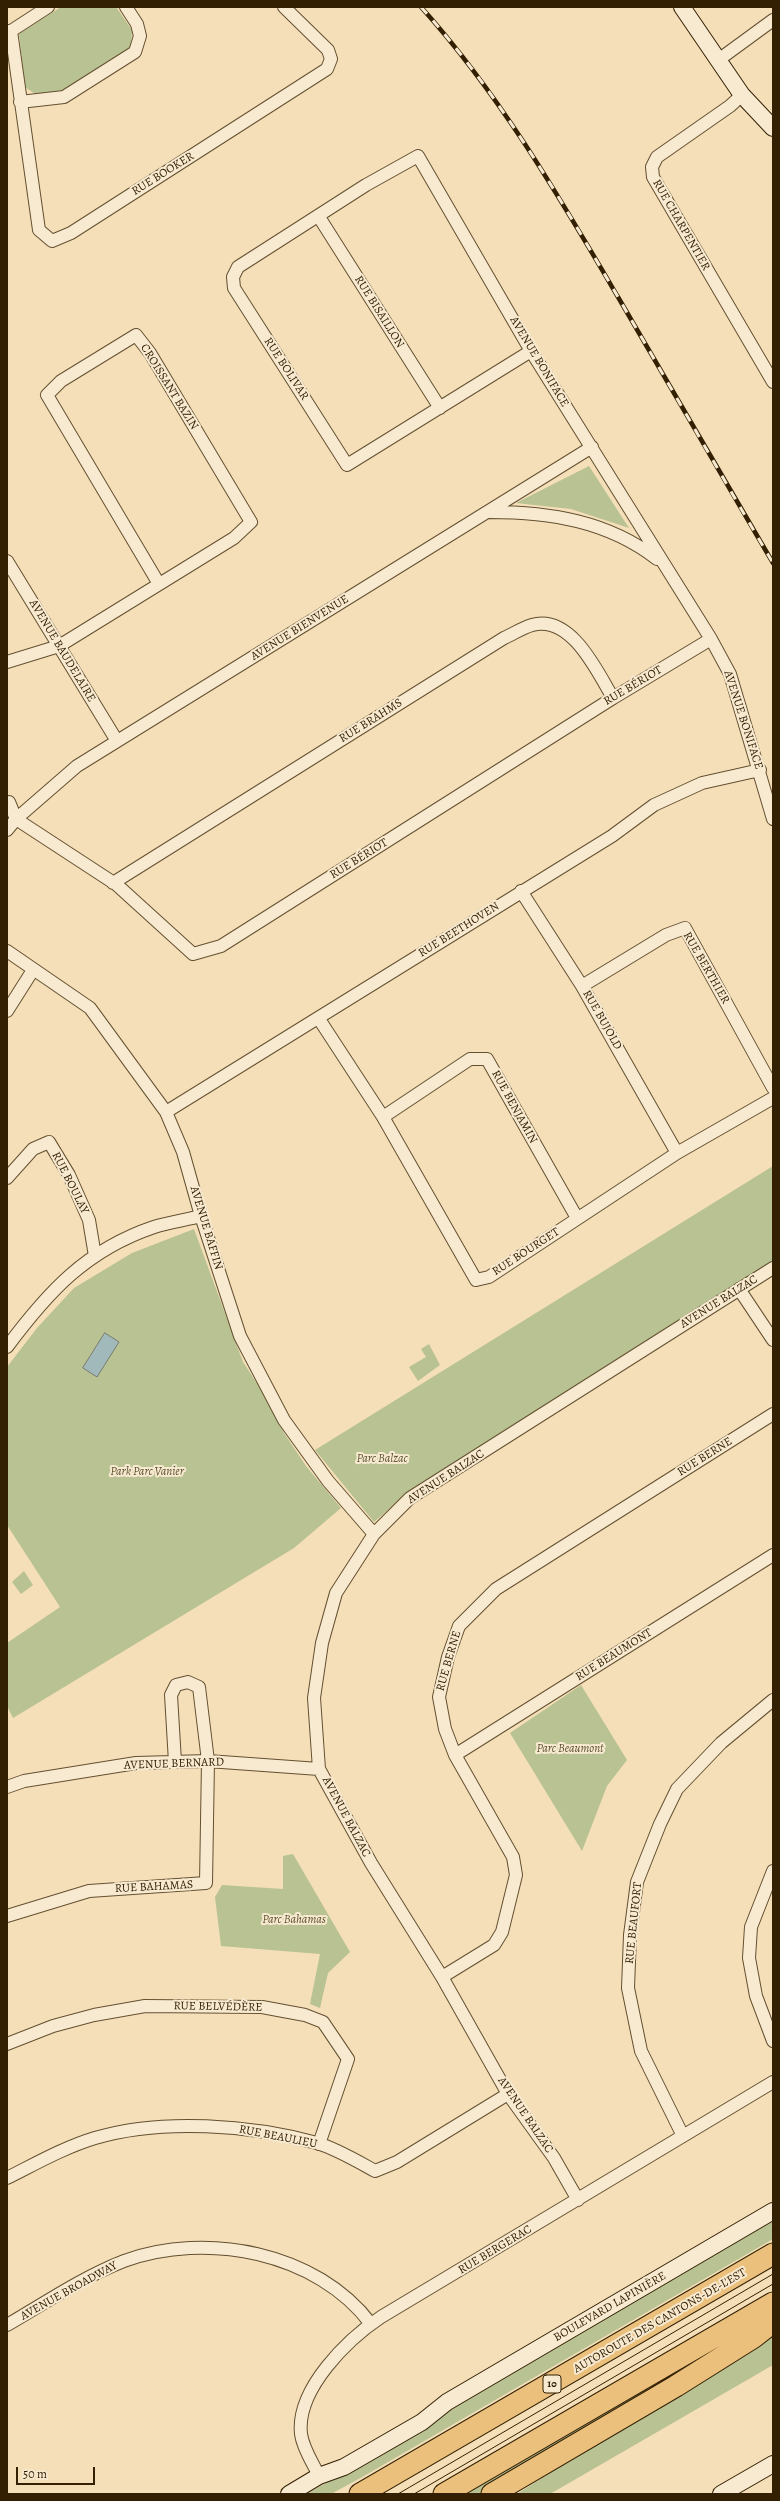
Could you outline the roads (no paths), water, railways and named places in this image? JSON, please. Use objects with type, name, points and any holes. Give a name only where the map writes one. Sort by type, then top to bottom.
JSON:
[{"type":"highway","name":"AUTOROUTE DES CANTONS-DE-L'EST","points":[[360,2494],[382,2480],[580,2368],[773,2254]]},
{"type":"highway","points":[[444,2494],[773,2303]]},
{"type":"highway","points":[[492,2494],[676,2386],[748,2341],[773,2322]]},
{"type":"highway","points":[[354,2494],[382,2480]]},
{"type":"main road","points":[[682,7],[717,61],[742,95],[773,128]]},
{"type":"main road","name":"BOULEVARD LAPINIÈRE","points":[[290,2494],[319,2476],[338,2458],[417,2413],[447,2402],[773,2211]]},
{"type":"main road","points":[[721,2494],[773,2464]]},
{"type":"street","name":"RUE BOOKER","points":[[48,7],[9,31],[39,230],[52,241],[71,233],[327,69],[331,60],[328,50],[284,7]]},
{"type":"street","points":[[20,102],[64,97],[135,52],[140,36],[137,24],[126,7]]},
{"type":"street","points":[[717,61],[773,20]]},
{"type":"street","name":"RUE CHARPENTIER","points":[[742,95],[730,106],[657,157],[652,167],[653,177],[773,382]]},
{"type":"street","name":"RUE BOLIVAR","points":[[418,156],[366,186],[238,267],[233,277],[234,288],[347,465],[531,351]]},
{"type":"street","name":"AVENUE BONIFACE","points":[[418,156],[531,351],[711,639],[730,674],[760,770],[773,819]]},
{"type":"street","name":"RUE BISAILLON","points":[[319,217],[440,408]]},
{"type":"street","name":"CROISSANT BAZIN","points":[[7,662],[59,646],[234,538],[251,522],[150,354],[136,335],[61,381],[46,395],[159,584]]},
{"type":"street","name":"AVENUE BIENVENUE","points":[[7,830],[16,819],[77,766],[592,447]]},
{"type":"street","name":"AVENUE BONIFACE","points":[[489,512],[524,512],[562,516],[598,526],[637,544],[664,564]]},
{"type":"street","name":"AVENUE BAUDELAIRE","points":[[7,561],[117,741]]},
{"type":"street","name":"RUE BRAHMS","points":[[113,883],[504,638],[533,624],[551,625],[569,633],[590,660],[613,698]]},
{"type":"street","name":"RUE BÉRIOT","points":[[16,819],[113,883],[193,954],[221,946],[613,698],[711,639]]},
{"type":"street","name":"RUE BEETHOVEN","points":[[166,1112],[319,1019],[521,891],[612,836],[654,805],[702,783],[760,770]]},
{"type":"street","points":[[9,802],[16,819]]},
{"type":"street","name":"RUE BUJOLD","points":[[521,891],[582,986],[677,1152]]},
{"type":"street","name":"RUE BERTHIER","points":[[582,986],[666,935],[685,928],[773,1088]]},
{"type":"street","name":"AVENUE BAFFIN","points":[[7,951],[90,1008],[166,1112],[183,1152],[201,1216],[240,1336],[284,1420],[328,1481],[374,1534]]},
{"type":"street","points":[[7,1011],[33,970]]},
{"type":"street","name":"RUE BOURGET","points":[[319,1019],[383,1117],[476,1280],[489,1277],[677,1152],[773,1098]]},
{"type":"street","name":"RUE BENJAMIN","points":[[383,1117],[470,1059],[487,1059],[578,1218]]},
{"type":"street","name":"RUE BOULAY","points":[[7,1178],[33,1149],[49,1142],[69,1175],[89,1220],[95,1256]]},
{"type":"street","points":[[7,1347],[35,1310],[64,1278],[95,1256],[154,1227],[201,1216]]},
{"type":"street","name":"AVENUE BALZAC","points":[[578,2200],[554,2158],[508,2094],[442,1977],[371,1864],[320,1769],[314,1698],[322,1643],[336,1593],[374,1534],[410,1498],[773,1268]]},
{"type":"street","points":[[739,1289],[773,1340]]},
{"type":"street","name":"RUE BERNE","points":[[442,1977],[494,1945],[502,1932],[516,1875],[513,1857],[455,1755],[445,1729],[439,1697],[448,1657],[459,1626],[496,1590],[773,1414]]},
{"type":"street","name":"RUE BEAUMONT","points":[[455,1755],[773,1555]]},
{"type":"street","points":[[175,1762],[171,1695],[176,1685],[188,1682],[199,1687],[208,1761]]},
{"type":"street","name":"RUE BEAUFORT","points":[[683,2136],[641,2051],[628,1988],[630,1935],[637,1882],[660,1824],[677,1789],[721,1743],[773,1700]]},
{"type":"street","name":"AVENUE BERNARD","points":[[7,1787],[24,1781],[136,1763],[208,1761],[320,1769]]},
{"type":"street","name":"RUE BAHAMAS","points":[[7,1916],[89,1891],[206,1884],[208,1761]]},
{"type":"street","points":[[773,1871],[751,1927],[749,1958],[756,1996],[773,2041]]},
{"type":"street","name":"RUE BELVÉDÈRE","points":[[7,2044],[53,2026],[94,2015],[145,2006],[262,2007],[305,2015],[323,2022],[348,2058],[319,2144]]},
{"type":"street","name":"RUE BERGERAC","points":[[319,2476],[302,2437],[305,2407],[315,2386],[330,2363],[351,2341],[371,2324],[773,2082]]},
{"type":"street","name":"RUE BEAULIEU","points":[[7,2178],[95,2138],[142,2129],[248,2128],[319,2144],[375,2171],[397,2162],[508,2094]]},
{"type":"street","name":"AVENUE BROADWAY","points":[[9,2320],[90,2277],[126,2261],[176,2249],[207,2248],[258,2255],[302,2271],[344,2297],[360,2310],[371,2324]]},
{"type":"water","points":[[105,1333],[119,1342],[97,1377],[83,1368]]},
{"type":"tram line","points":[[398,2494],[773,2274]]},
{"type":"tram line","points":[[414,2494],[773,2284]]},
{"type":"railway","points":[[421,7],[477,75],[527,147],[618,297],[773,563]]},
{"type":"park label","name":"Parc Balzac","points":[[382,1459]]},
{"type":"park label","name":"Park Parc Vanier","points":[[147,1472]]},
{"type":"park label","name":"Parc Beaumont","points":[[570,1749]]},
{"type":"park label","name":"Parc Bahamas","points":[[294,1920]]}]
